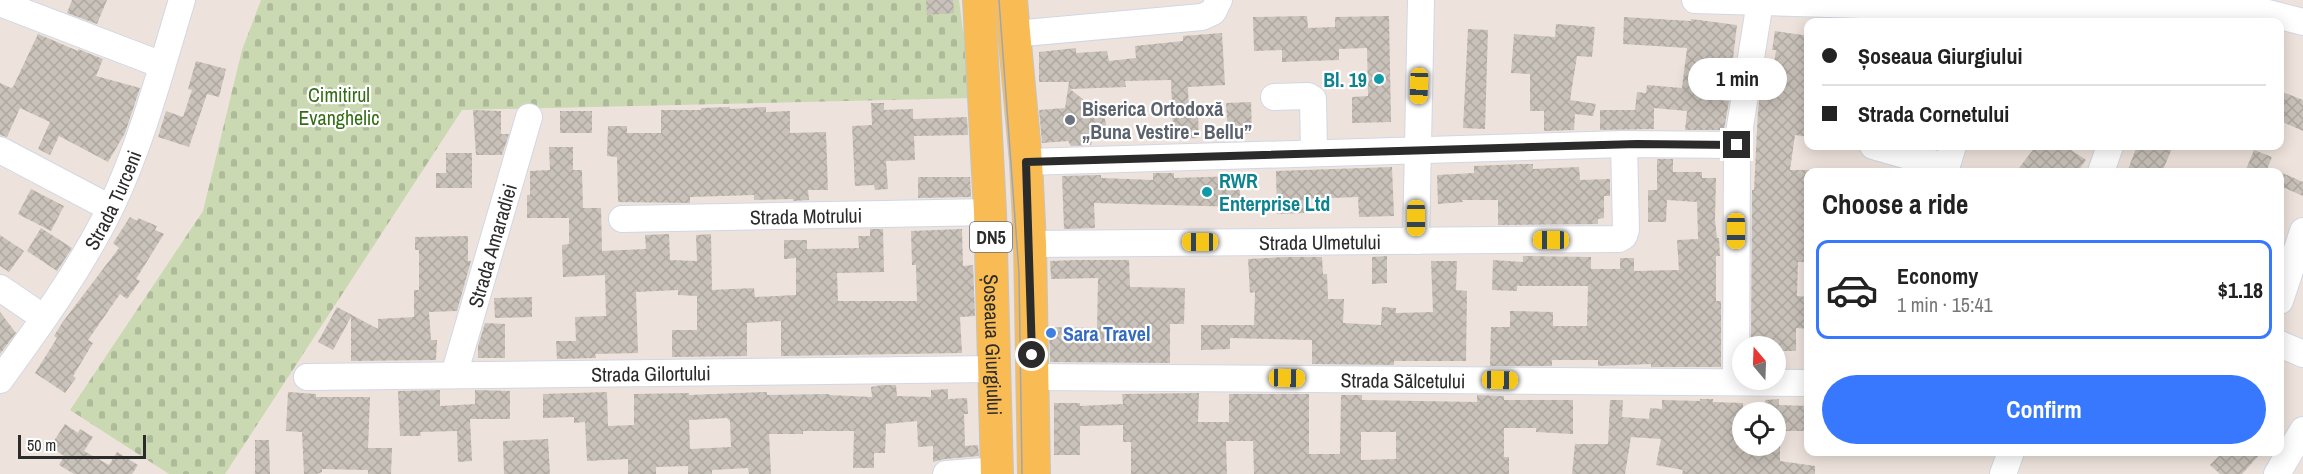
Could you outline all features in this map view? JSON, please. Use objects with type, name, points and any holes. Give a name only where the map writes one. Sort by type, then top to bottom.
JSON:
[{"type":"main road","name":"Șoseaua Giurgiului","points":[[979,0],[990,212],[997,472]]},
{"type":"main road","name":"Șoseaua Giurgiului","points":[[1011,0],[1026,162],[1030,244],[1034,474]]},
{"type":"street","name":"Strada Turceni","points":[[0,380],[71,277],[110,208],[139,135],[183,0]]},
{"type":"street","points":[[1014,34],[1202,17],[1213,12],[1219,0]]},
{"type":"street","points":[[1416,241],[1421,0]]},
{"type":"street","points":[[1695,0],[1792,2],[1882,14],[2140,10],[2236,4],[2303,22]]},
{"type":"street","points":[[1736,336],[1737,145],[1760,2]]},
{"type":"street","points":[[0,3],[162,65]]},
{"type":"street","points":[[1275,97],[1308,96],[1313,99],[1314,152]]},
{"type":"street","name":"Strada Amaradiei","points":[[454,375],[529,117]]},
{"type":"street","points":[[1026,162],[1624,144],[1737,145]]},
{"type":"street","name":"Strada Ulmetului","points":[[1030,244],[1619,239],[1624,236],[1626,230],[1624,144]]},
{"type":"street","points":[[0,150],[110,208]]},
{"type":"street","points":[[1892,150],[1948,162]]},
{"type":"street","points":[[2102,168],[2109,150]]},
{"type":"street","name":"Strada Motrului","points":[[622,219],[990,212]]},
{"type":"street","points":[[2284,289],[2303,231]]},
{"type":"street","points":[[0,288],[44,318]]},
{"type":"street","points":[[2284,346],[2303,354]]},
{"type":"street","name":"Strada Gilortului","points":[[307,376],[995,369]]},
{"type":"street","name":"Strada Sălcetului","points":[[1033,377],[1732,382]]},
{"type":"street","name":"Strada Sălcetului","points":[[1786,383],[1804,383]]},
{"type":"street","points":[[2277,474],[2303,430]]},
{"type":"street","points":[[2003,474],[2010,456]]},
{"type":"street","points":[[946,474],[997,472]]},
{"type":"green space","name":"Cimitirul Evanghelic","points":[[261,0],[959,0],[972,98],[462,110],[225,474],[169,474],[70,410],[203,211],[242,50]]},
{"type":"building","points":[[72,0],[107,0],[97,24],[67,13]]},
{"type":"building","points":[[926,0],[953,0],[954,13],[927,15]]},
{"type":"building","name":"Bl. 19","points":[[1307,16],[1308,28],[1335,27],[1335,17],[1389,16],[1391,122],[1352,123],[1352,97],[1368,96],[1367,48],[1339,49],[1339,60],[1282,62],[1282,50],[1254,51],[1253,17]]},
{"type":"building","points":[[1624,17],[1691,21],[1691,19],[1737,25],[1731,75],[1723,74],[1719,100],[1729,101],[1724,130],[1685,130],[1687,111],[1654,108],[1654,129],[1600,130],[1600,110],[1635,110],[1637,92],[1646,93],[1647,85],[1682,88],[1687,48],[1623,44]]},
{"type":"building","points":[[1556,24],[1595,27],[1592,57],[1577,56],[1570,100],[1596,104],[1593,116],[1575,114],[1574,130],[1544,131],[1544,111],[1530,111],[1530,74],[1511,73],[1514,34],[1555,37]]},
{"type":"building","points":[[1468,29],[1488,30],[1485,129],[1463,128]]},
{"type":"building","points":[[1775,31],[1804,35],[1804,136],[1795,135],[1790,170],[1804,170],[1804,262],[1798,262],[1797,296],[1804,297],[1804,329],[1796,328],[1796,351],[1786,351],[1786,336],[1751,336],[1752,190],[1754,190],[1758,110],[1762,81],[1771,83],[1776,50],[1772,50]]},
{"type":"building","points":[[1222,33],[1225,85],[1188,87],[1189,114],[1198,114],[1199,138],[1173,139],[1171,80],[1125,81],[1126,87],[1070,89],[1104,116],[1106,124],[1103,132],[1092,140],[1091,145],[1071,146],[1068,141],[1042,143],[1039,110],[1065,108],[1069,82],[1039,82],[1039,52],[1076,48],[1076,53],[1107,51],[1109,61],[1136,58],[1135,46],[1183,41],[1183,36]]},
{"type":"building","points":[[38,34],[103,59],[96,76],[140,88],[125,133],[108,162],[59,136],[50,155],[38,149],[50,122],[20,108],[7,137],[0,135],[0,83],[13,87]]},
{"type":"building","points":[[196,61],[226,69],[219,97],[207,94],[189,147],[158,137],[166,111],[183,117],[192,90],[188,89]]},
{"type":"building","points":[[2284,93],[2303,100],[2303,131],[2284,123]]},
{"type":"building","points":[[1251,102],[1252,133],[1228,135],[1226,103]]},
{"type":"building","points":[[871,103],[884,103],[884,110],[913,109],[913,119],[967,117],[968,135],[914,136],[915,160],[886,161],[888,189],[875,190],[874,185],[855,186],[852,126],[872,125]]},
{"type":"building","points":[[730,107],[730,109],[766,107],[766,112],[790,111],[790,133],[826,132],[828,190],[808,190],[809,200],[793,201],[793,199],[754,200],[754,195],[690,197],[690,203],[618,202],[617,157],[607,156],[608,126],[627,126],[627,133],[661,133],[661,110]]},
{"type":"building","points":[[473,110],[501,111],[501,134],[509,134],[502,155],[476,155]]},
{"type":"building","points":[[560,111],[592,111],[592,133],[560,133]]},
{"type":"building","points":[[549,147],[573,147],[573,170],[582,170],[583,208],[601,208],[602,251],[646,249],[645,235],[669,234],[670,260],[697,261],[696,235],[711,234],[712,290],[754,288],[755,297],[796,295],[796,258],[784,259],[784,240],[807,240],[807,249],[859,248],[858,236],[870,236],[870,229],[883,229],[884,272],[837,273],[838,301],[917,301],[916,265],[912,265],[911,231],[962,229],[963,266],[973,265],[975,316],[960,317],[962,353],[781,356],[781,321],[747,323],[747,356],[672,357],[672,330],[697,330],[697,296],[678,295],[678,290],[636,292],[638,353],[595,354],[596,358],[557,359],[556,341],[576,341],[575,317],[606,316],[605,275],[563,277],[562,245],[569,244],[569,218],[527,218],[530,171],[550,170]]},
{"type":"building","points":[[2033,150],[2071,150],[2086,160],[2080,168],[2019,168]]},
{"type":"building","points":[[2135,150],[2171,150],[2164,168],[2129,168]]},
{"type":"building","points":[[2254,150],[2272,157],[2268,168],[2247,168]]},
{"type":"building","points":[[446,153],[472,153],[472,188],[436,188],[436,173],[446,173]]},
{"type":"building","points":[[1657,159],[1673,159],[1673,172],[1702,172],[1702,178],[1716,178],[1715,220],[1720,256],[1716,256],[1716,301],[1721,301],[1721,367],[1651,367],[1651,364],[1598,366],[1598,360],[1552,360],[1552,366],[1490,366],[1491,327],[1510,327],[1510,311],[1553,312],[1553,326],[1587,326],[1588,286],[1517,286],[1517,291],[1492,290],[1493,260],[1523,262],[1523,256],[1591,257],[1591,269],[1620,269],[1620,258],[1634,258],[1634,271],[1679,270],[1677,240],[1698,239],[1697,202],[1667,200],[1666,222],[1648,222],[1648,190],[1657,190]]},
{"type":"building","points":[[1533,164],[1533,169],[1579,167],[1580,180],[1610,179],[1610,196],[1604,196],[1604,218],[1598,219],[1598,224],[1498,225],[1498,200],[1462,200],[1463,202],[1438,204],[1437,175],[1474,173],[1474,166]]},
{"type":"building","points":[[1392,167],[1394,216],[1359,217],[1358,197],[1304,199],[1305,213],[1277,214],[1276,171]]},
{"type":"building","points":[[1153,173],[1174,173],[1174,178],[1239,176],[1241,207],[1094,203],[1095,228],[1064,229],[1062,176],[1101,175],[1101,178],[1153,180]]},
{"type":"building","points":[[2284,174],[2303,182],[2303,196],[2284,188]]},
{"type":"building","points":[[918,177],[970,177],[971,197],[918,198]]},
{"type":"building","points":[[31,189],[64,206],[51,231],[18,214]]},
{"type":"building","points":[[130,217],[157,226],[155,230],[164,234],[136,279],[140,281],[127,299],[120,294],[88,340],[93,343],[73,376],[76,378],[65,393],[35,373],[57,338],[54,336],[62,323],[119,248],[113,243]]},
{"type":"building","points":[[41,228],[72,248],[57,271],[27,251]]},
{"type":"building","points":[[0,235],[24,251],[9,272],[0,266]]},
{"type":"building","points":[[468,236],[468,261],[471,261],[457,311],[429,312],[431,340],[437,340],[436,360],[351,361],[351,317],[333,350],[318,342],[337,307],[378,329],[378,319],[414,317],[414,290],[419,290],[419,250],[415,250],[415,237]]},
{"type":"building","points":[[1387,256],[1387,283],[1372,284],[1372,257]]},
{"type":"building","points":[[1322,257],[1323,274],[1327,274],[1328,299],[1344,299],[1343,323],[1381,325],[1382,307],[1396,308],[1396,313],[1433,312],[1431,261],[1457,261],[1456,290],[1467,291],[1466,361],[1394,361],[1394,365],[1312,364],[1312,340],[1230,338],[1230,349],[1201,350],[1201,325],[1254,325],[1255,292],[1250,293],[1248,259]]},
{"type":"building","points":[[1129,260],[1130,287],[1185,288],[1184,324],[1170,324],[1170,363],[1050,362],[1049,327],[1097,328],[1098,278],[1051,279],[1050,261]]},
{"type":"building","points":[[532,297],[532,317],[495,318],[494,298]]},
{"type":"building","points":[[0,312],[16,333],[0,354]]},
{"type":"building","points":[[485,323],[505,324],[505,358],[478,358],[478,346]]},
{"type":"building","points":[[896,385],[897,396],[931,397],[931,390],[948,389],[948,399],[967,398],[968,414],[964,414],[965,446],[978,445],[979,456],[933,462],[933,446],[918,447],[917,421],[886,424],[885,453],[874,453],[874,468],[853,468],[854,431],[803,431],[803,434],[769,434],[771,474],[749,474],[748,468],[712,470],[712,474],[688,474],[688,466],[656,467],[656,474],[628,474],[628,459],[587,461],[585,422],[574,423],[574,417],[543,418],[543,394],[607,392],[608,426],[634,425],[634,394],[689,393],[689,395],[767,392],[767,395],[829,394],[872,397],[871,387]],"holes":[[[727,418],[730,421],[731,447],[690,449],[689,420]]]},
{"type":"building","points":[[440,390],[440,406],[475,404],[475,390],[510,391],[510,419],[470,419],[472,461],[458,462],[457,431],[420,432],[421,436],[400,436],[398,391]]},
{"type":"building","points":[[288,392],[316,394],[316,397],[370,397],[368,448],[392,448],[391,474],[368,474],[368,470],[322,469],[322,472],[317,474],[304,474],[302,432],[286,431]]},
{"type":"building","points":[[1199,393],[1198,422],[1229,422],[1229,394],[1309,394],[1309,454],[1340,454],[1341,395],[1362,395],[1362,400],[1477,402],[1477,395],[1504,396],[1504,400],[1573,400],[1573,434],[1536,432],[1536,428],[1504,428],[1504,457],[1509,457],[1509,474],[1254,474],[1253,441],[1226,441],[1227,474],[1131,474],[1131,442],[1123,442],[1123,425],[1080,426],[1080,455],[1054,455],[1054,403],[1080,403],[1080,406],[1123,404],[1122,394]],"holes":[[[1361,432],[1396,432],[1396,459],[1361,460]]]},
{"type":"building","points":[[1700,399],[1713,399],[1713,402],[1732,403],[1732,456],[1780,456],[1780,461],[1815,466],[1815,474],[1682,474],[1683,470],[1656,465],[1661,439],[1631,437],[1625,474],[1572,474],[1575,444],[1608,444],[1610,400],[1623,400],[1622,417],[1649,419],[1650,408],[1662,409],[1662,400],[1700,401]]},
{"type":"building","points":[[1779,399],[1779,402],[1765,402],[1765,400]]},
{"type":"building","points":[[1786,405],[1804,406],[1804,431],[1786,431]]},
{"type":"building","points":[[65,424],[78,433],[80,429],[93,437],[84,451],[109,465],[117,452],[138,465],[132,474],[74,474],[59,465],[64,456],[50,447]]},
{"type":"building","points":[[548,439],[550,474],[504,474],[503,441]]},
{"type":"building","points":[[255,440],[269,440],[270,474],[255,474]]},
{"type":"building","points":[[2219,456],[2258,456],[2242,474],[2220,474],[2210,465]]},
{"type":"tram line","points":[[999,0],[1019,273],[1022,474]]},
{"type":"place","name":"Bl. 19","points":[[1379,79]]},
{"type":"place","name":"Biserica Ortodoxă „Buna Vestire - Bellu”","points":[[1070,120]]},
{"type":"place","name":"RWR Enterprise Ltd","points":[[1207,192]]},
{"type":"place","name":"Sara Travel","points":[[1051,333]]},
{"type":"route","points":[[1032,355],[1026,162],[1637,144],[1737,145]]}]
